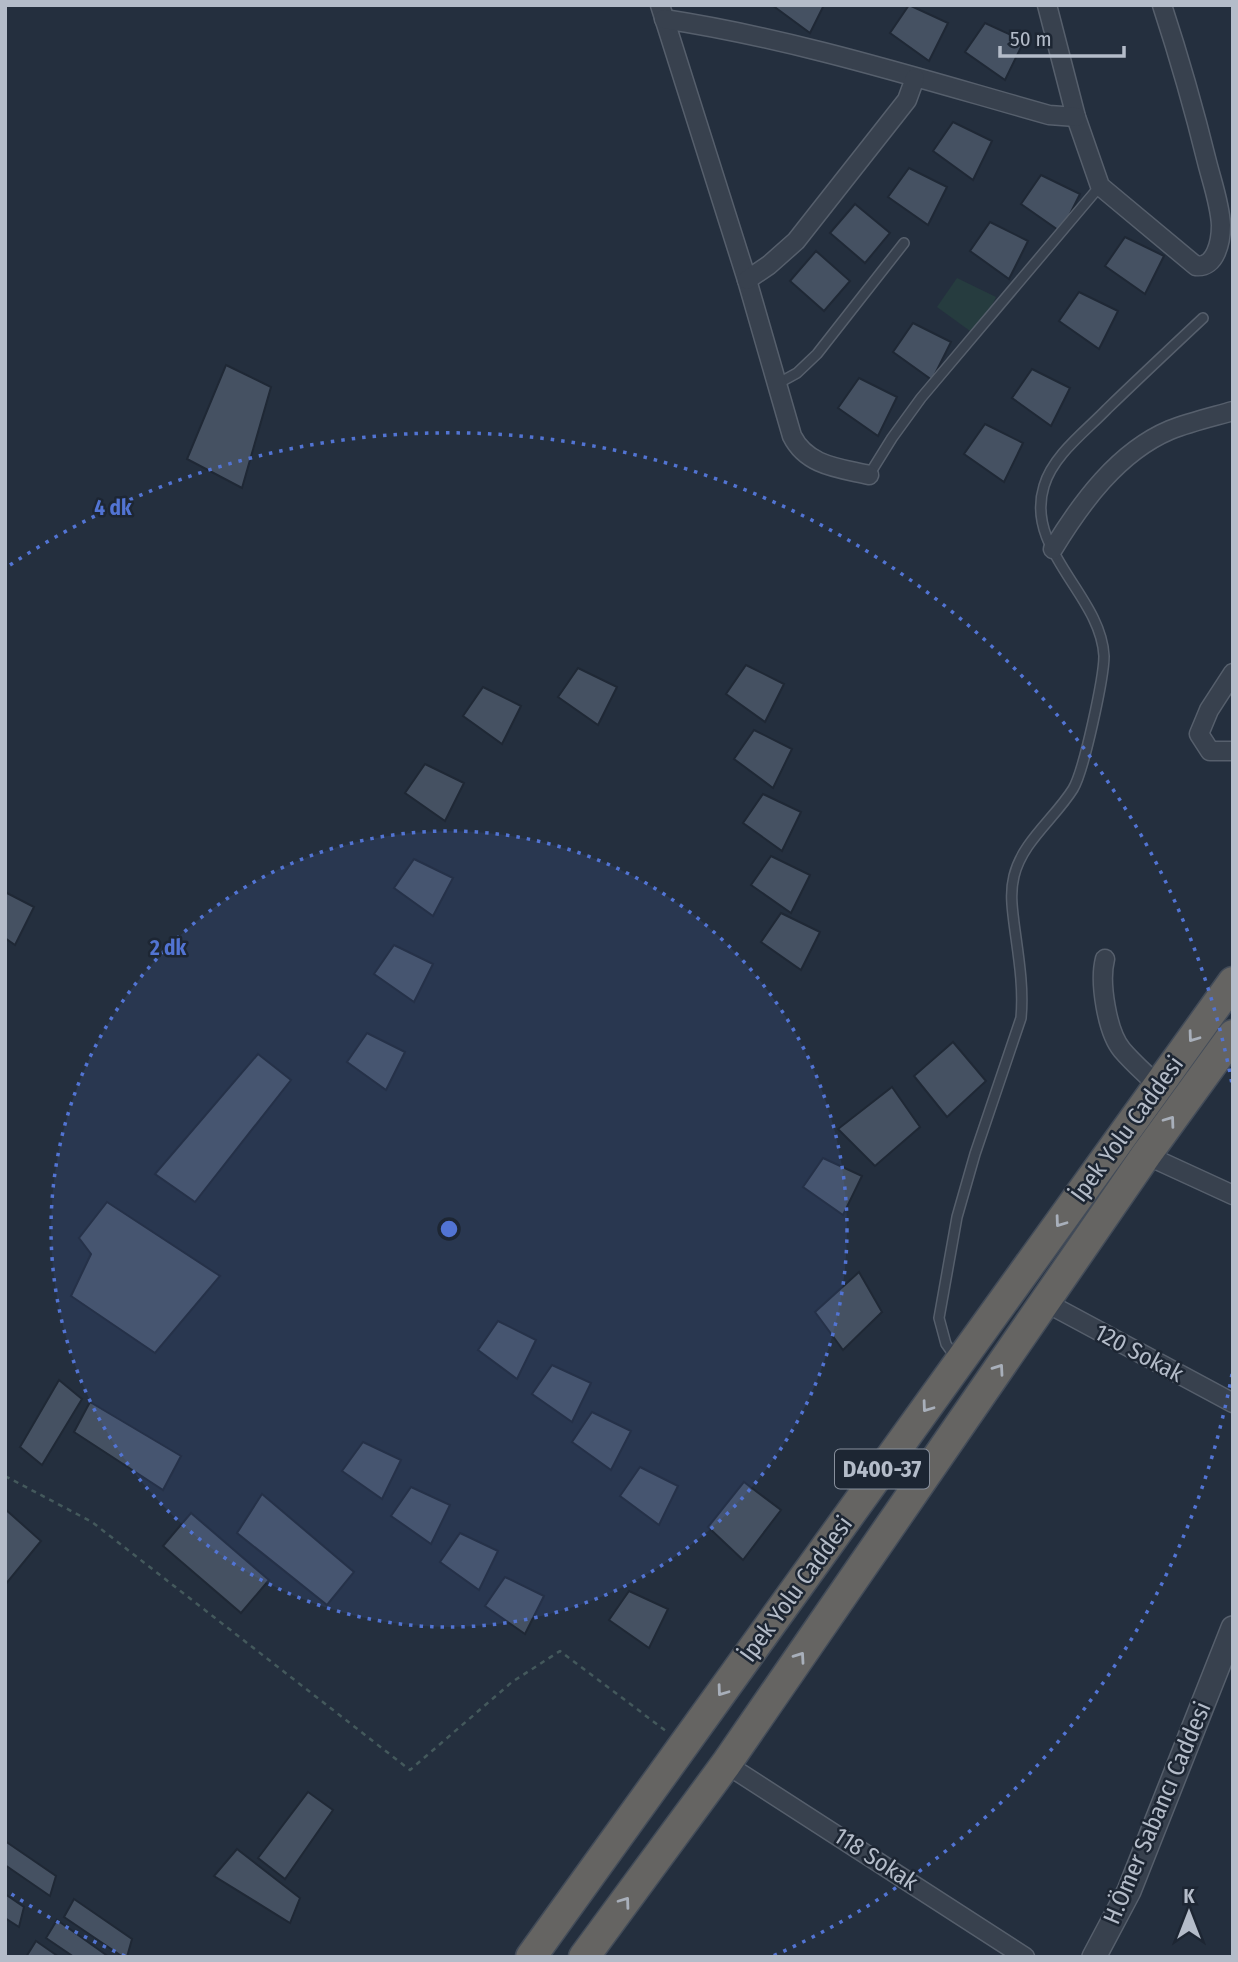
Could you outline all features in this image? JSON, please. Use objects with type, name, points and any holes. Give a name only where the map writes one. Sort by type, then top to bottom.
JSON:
[{"type":"highway","name":"İpek Yolu Caddesi","points":[[531,1957],[1233,982]]},
{"type":"highway","name":"İpek Yolu Caddesi","points":[[584,1957],[726,1764],[1146,1155],[1233,1035]]},
{"type":"street","points":[[1047,5],[1076,117],[1100,186],[1196,266],[1205,265],[1211,260],[1220,243],[1220,215],[1192,100],[1162,5]]},
{"type":"street","points":[[662,12],[774,39],[1049,115],[1076,117]]},
{"type":"street","points":[[662,12],[747,280],[792,436],[803,453],[816,461],[869,475]]},
{"type":"street","points":[[747,280],[796,241],[907,100],[915,78]]},
{"type":"street","points":[[1053,550],[1065,528],[1106,478],[1142,445],[1169,430],[1233,411]]},
{"type":"street","points":[[1233,673],[1209,710],[1199,734],[1210,751],[1233,751]]},
{"type":"street","points":[[1105,959],[1103,968],[1106,1006],[1113,1033],[1121,1049],[1158,1086]]},
{"type":"street","points":[[1146,1155],[1233,1195]]},
{"type":"street","name":"120 Sokak","points":[[1045,1302],[1233,1403]]},
{"type":"street","name":"H.Ömer Sabancı Caddesi","points":[[1094,1957],[1129,1891],[1233,1628]]},
{"type":"street","name":"118 Sokak","points":[[726,1764],[1026,1957]]},
{"type":"lane","points":[[869,475],[921,398],[1100,186]]},
{"type":"lane","points":[[777,384],[797,373],[817,354],[904,243]]},
{"type":"lane","points":[[960,1362],[946,1344],[939,1318],[960,1206],[1021,1018],[1022,995],[1011,896],[1014,874],[1023,854],[1077,782],[1103,669],[1102,646],[1095,620],[1053,550],[1045,528],[1042,506],[1044,485],[1057,463],[1077,439],[1203,318]]},
{"type":"path","points":[[5,1476],[92,1522],[410,1770],[512,1682],[560,1651],[684,1745]]},
{"type":"green space","points":[[957,278],[996,297],[977,336],[937,307]]},
{"type":"building","points":[[772,5],[824,5],[810,33]]},
{"type":"building","points":[[909,5],[948,23],[929,61],[890,33]]},
{"type":"building","points":[[985,23],[1024,41],[1005,80],[965,52]]},
{"type":"building","points":[[953,122],[992,141],[973,180],[933,151]]},
{"type":"building","points":[[909,168],[947,187],[928,225],[888,197]]},
{"type":"building","points":[[1041,175],[1080,194],[1061,232],[1021,204]]},
{"type":"building","points":[[855,204],[890,233],[865,263],[830,233]]},
{"type":"building","points":[[990,222],[1028,241],[1009,279],[970,251]]},
{"type":"building","points":[[1125,237],[1164,256],[1145,294],[1105,266]]},
{"type":"building","points":[[816,251],[850,281],[824,311],[790,281]]},
{"type":"building","points":[[1079,292],[1118,311],[1099,349],[1059,321]]},
{"type":"building","points":[[913,323],[951,342],[932,380],[893,352]]},
{"type":"building","points":[[226,365],[271,387],[242,488],[187,459]]},
{"type":"building","points":[[1032,369],[1070,388],[1051,426],[1012,398]]},
{"type":"building","points":[[859,378],[897,397],[878,436],[838,408]]},
{"type":"building","points":[[985,424],[1023,443],[1004,482],[964,454]]},
{"type":"building","points":[[746,665],[784,684],[765,722],[726,694]]},
{"type":"building","points":[[578,668],[617,687],[598,725],[558,697]]},
{"type":"building","points":[[483,687],[521,706],[502,744],[463,716]]},
{"type":"building","points":[[754,730],[792,749],[773,788],[734,759]]},
{"type":"building","points":[[425,764],[464,783],[445,821],[405,793]]},
{"type":"building","points":[[763,794],[801,812],[782,851],[743,823]]},
{"type":"building","points":[[771,856],[810,875],[791,913],[751,885]]},
{"type":"building","points":[[414,859],[453,878],[433,916],[394,888]]},
{"type":"building","points":[[5,892],[34,907],[15,945],[5,938]]},
{"type":"building","points":[[781,913],[820,932],[801,970],[761,942]]},
{"type":"building","points":[[394,945],[433,964],[414,1002],[374,974]]},
{"type":"building","points":[[367,1033],[405,1052],[386,1090],[347,1062]]},
{"type":"building","points":[[953,1042],[986,1081],[947,1117],[914,1076]]},
{"type":"building","points":[[258,1054],[291,1080],[195,1202],[155,1174]]},
{"type":"building","points":[[892,1087],[920,1127],[875,1166],[838,1129]]},
{"type":"building","points":[[823,1158],[862,1176],[843,1215],[803,1187]]},
{"type":"building","points":[[107,1202],[220,1276],[155,1353],[71,1296],[91,1254],[79,1238]]},
{"type":"building","points":[[859,1272],[882,1312],[843,1350],[815,1312]]},
{"type":"building","points":[[498,1321],[536,1340],[517,1379],[478,1350]]},
{"type":"building","points":[[552,1365],[591,1383],[572,1422],[532,1394]]},
{"type":"building","points":[[59,1380],[82,1399],[42,1465],[20,1447]]},
{"type":"building","points":[[90,1402],[181,1456],[163,1490],[74,1432]]},
{"type":"building","points":[[592,1412],[631,1431],[611,1470],[572,1442]]},
{"type":"building","points":[[363,1442],[401,1460],[382,1499],[342,1471]]},
{"type":"building","points":[[640,1467],[678,1486],[659,1525],[620,1496]]},
{"type":"building","points":[[744,1482],[781,1510],[743,1560],[708,1527]]},
{"type":"building","points":[[411,1487],[450,1505],[431,1544],[391,1516]]},
{"type":"building","points":[[262,1494],[354,1572],[327,1605],[237,1533]]},
{"type":"building","points":[[5,1509],[41,1541],[5,1585]]},
{"type":"building","points":[[191,1513],[269,1580],[241,1613],[163,1546]]},
{"type":"building","points":[[460,1533],[498,1551],[479,1590],[440,1562]]},
{"type":"building","points":[[505,1577],[544,1596],[525,1634],[485,1606]]},
{"type":"building","points":[[629,1591],[668,1609],[649,1648],[609,1620]]},
{"type":"building","points":[[308,1792],[333,1810],[285,1879],[258,1858]]},
{"type":"building","points":[[5,1841],[56,1876],[50,1896],[5,1865]]},
{"type":"building","points":[[237,1849],[300,1898],[290,1923],[214,1876]]},
{"type":"building","points":[[5,1894],[24,1907],[19,1927],[5,1918]]},
{"type":"building","points":[[74,1899],[132,1939],[127,1957],[123,1957],[64,1917]]},
{"type":"building","points":[[57,1920],[109,1957],[74,1957],[46,1938]]},
{"type":"building","points":[[36,1941],[59,1957],[26,1957]]}]
